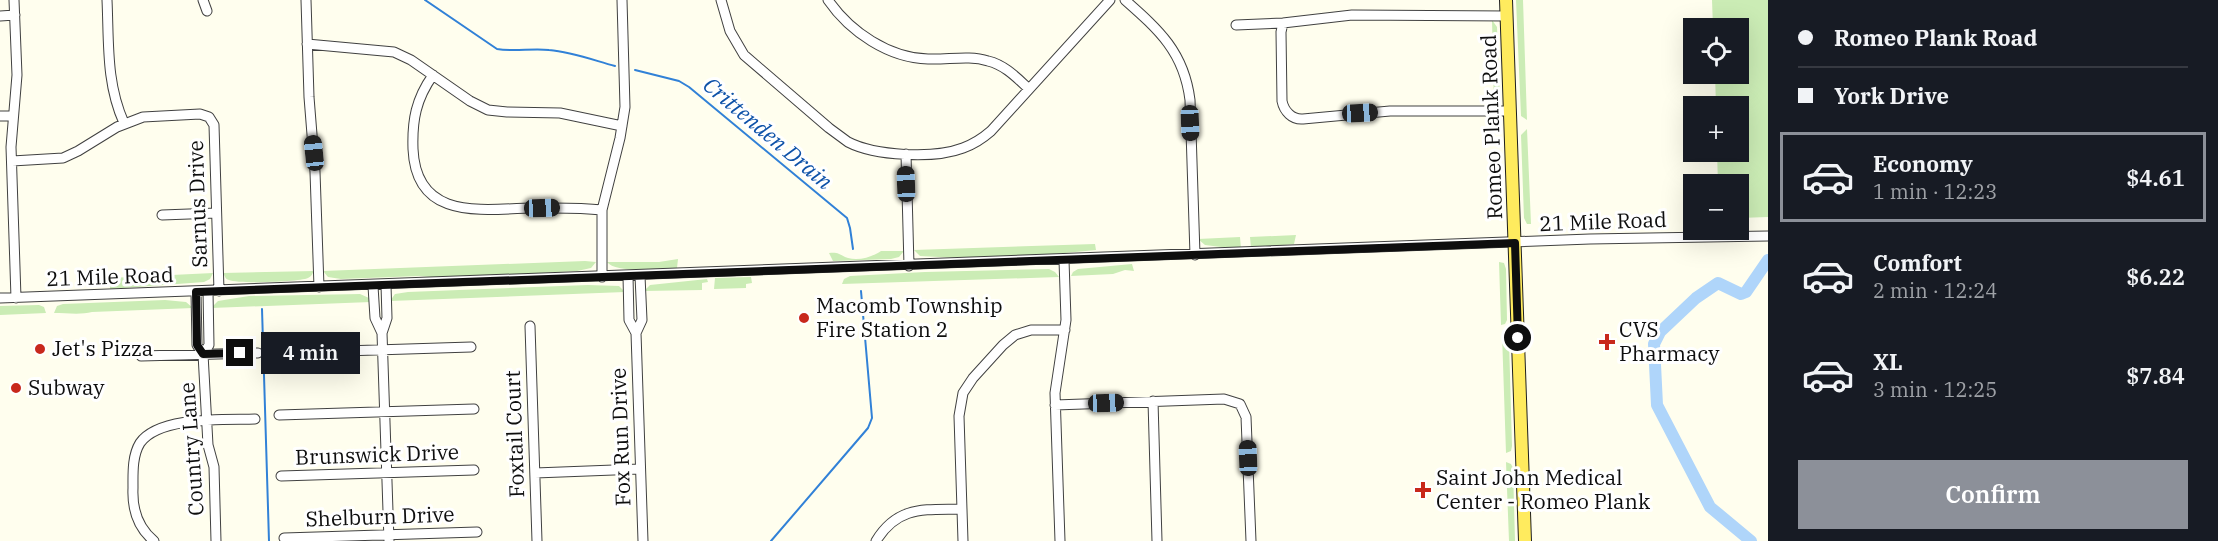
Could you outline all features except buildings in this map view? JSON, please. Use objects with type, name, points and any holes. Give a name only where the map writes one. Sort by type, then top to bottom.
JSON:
[{"type":"main road","name":"Romeo Plank Road","points":[[1506,0],[1525,541]]},
{"type":"street","points":[[14,0],[16,75],[12,161],[16,298]]},
{"type":"street","points":[[12,161],[63,158],[78,152],[124,123],[114,98],[111,81],[108,0]]},
{"type":"street","points":[[203,0],[207,11]]},
{"type":"street","points":[[306,0],[320,287]]},
{"type":"street","points":[[602,277],[602,210],[622,126],[625,94],[622,0]]},
{"type":"street","points":[[722,0],[730,31],[744,55],[829,128],[848,142],[866,150],[906,154],[950,152],[972,145],[991,131],[1110,0]]},
{"type":"street","points":[[828,0],[866,38],[889,50],[925,59],[969,58],[990,61],[1007,70],[1029,89]]},
{"type":"street","points":[[1125,0],[1166,39],[1186,78],[1190,100],[1195,255]]},
{"type":"street","points":[[0,16],[15,15]]},
{"type":"street","points":[[1236,25],[1283,23],[1352,15],[1507,16]]},
{"type":"street","points":[[1283,23],[1281,32],[1282,101],[1286,111],[1294,118],[1390,111],[1510,111]]},
{"type":"street","points":[[307,44],[386,50],[411,60],[470,101],[488,110],[560,113],[622,126]]},
{"type":"street","points":[[433,75],[418,100],[413,133],[416,168],[424,184],[435,196],[450,206],[469,210],[562,207],[602,210]]},
{"type":"street","name":"Sarnus Drive","points":[[124,123],[154,116],[200,114],[210,117],[213,125],[219,291]]},
{"type":"street","points":[[0,116],[13,116]]},
{"type":"street","points":[[906,154],[909,266]]},
{"type":"street","points":[[162,215],[216,213]]},
{"type":"street","name":"21 Mile Road","points":[[0,298],[1765,236]]},
{"type":"street","points":[[1060,541],[1055,405],[1065,330],[1064,260]]},
{"type":"street","name":"Fox Run Drive","points":[[628,276],[629,320],[636,333]]},
{"type":"street","name":"Fox Run Drive","points":[[640,276],[642,320],[636,333],[643,541]]},
{"type":"street","points":[[386,285],[387,318],[382,333],[382,350],[389,538]]},
{"type":"street","points":[[374,286],[375,318],[382,333]]},
{"type":"street","name":"Country Lane","points":[[203,354],[209,345],[208,291]]},
{"type":"street","name":"Country Lane","points":[[196,292],[197,345],[203,354],[208,445],[214,467],[216,541]]},
{"type":"street","points":[[197,327],[208,326]]},
{"type":"street","name":"Foxtail Court","points":[[530,326],[537,541]]},
{"type":"street","points":[[963,541],[959,408],[967,385],[1015,335],[1031,330],[1065,330]]},
{"type":"street","points":[[280,353],[471,347]]},
{"type":"street","points":[[141,356],[258,353]]},
{"type":"street","points":[[1055,405],[1224,399],[1240,404],[1246,417],[1251,541]]},
{"type":"street","points":[[1153,401],[1157,541]]},
{"type":"street","points":[[279,415],[474,409]]},
{"type":"street","points":[[154,541],[140,525],[134,508],[136,451],[146,437],[161,429],[182,423],[255,419]]},
{"type":"street","points":[[535,473],[640,469]]},
{"type":"street","name":"Brunswick Drive","points":[[281,476],[474,470]]},
{"type":"street","points":[[876,541],[893,521],[908,512],[962,509]]},
{"type":"street","name":"Shelburn Drive","points":[[284,538],[389,538],[477,532]]},
{"type":"green space","points":[[1516,0],[1523,0],[1527,120],[1521,116]]},
{"type":"green space","points":[[1712,0],[1768,0],[1768,217],[1749,218],[1749,174],[1718,174],[1717,162],[1749,162],[1749,96],[1716,96],[1715,84],[1749,84],[1749,18],[1713,18]]},
{"type":"green space","points":[[1492,20],[1497,27],[1500,100],[1494,107]]},
{"type":"green space","points":[[1527,129],[1531,224],[1527,224],[1524,218],[1521,135]]},
{"type":"green space","points":[[1296,235],[1294,244],[1251,248],[1250,237]]},
{"type":"green space","points":[[1240,237],[1241,249],[1205,245],[1198,239]]},
{"type":"green space","points":[[1095,244],[1096,250],[1033,256],[957,258],[920,256],[914,250]]},
{"type":"green space","points":[[881,251],[904,251],[899,257],[891,259],[833,261],[829,253],[861,259]]},
{"type":"green space","points":[[678,259],[677,268],[629,269],[612,266],[607,262],[659,262]]},
{"type":"green space","points":[[596,262],[591,268],[577,271],[444,278],[419,276],[341,279],[328,277],[323,271]]},
{"type":"green space","points":[[1499,262],[1504,263],[1506,269],[1507,320],[1501,325]]},
{"type":"green space","points":[[1132,264],[1134,271],[1071,276],[1078,269]]},
{"type":"green space","points":[[1049,269],[1059,277],[842,284],[844,279],[850,276]]},
{"type":"green space","points":[[314,271],[309,277],[302,279],[268,282],[234,281],[227,279],[223,273]]},
{"type":"green space","points":[[213,273],[210,279],[204,282],[110,289],[110,278]]},
{"type":"green space","points":[[751,277],[752,283],[746,284],[746,288],[714,289],[715,278]]},
{"type":"green space","points":[[707,279],[708,282],[702,283],[702,290],[644,291],[650,285]]},
{"type":"green space","points":[[588,285],[619,286],[625,292],[390,301],[395,294],[408,292]]},
{"type":"green space","points":[[360,294],[369,298],[371,302],[211,308],[218,301],[249,296]]},
{"type":"green space","points":[[165,300],[186,302],[193,308],[78,314],[54,313],[57,306],[63,304]]},
{"type":"green space","points":[[39,305],[44,307],[46,313],[0,315],[0,306]]},
{"type":"green space","points":[[1502,334],[1509,340],[1512,446],[1511,451],[1506,453]]},
{"type":"green space","points":[[1506,462],[1513,468],[1515,541],[1509,541]]},
{"type":"waterway","name":"Crittenden Drain","points":[[425,0],[497,49],[558,51],[615,66]]},
{"type":"waterway","name":"Crittenden Drain","points":[[635,70],[679,81],[689,87],[847,218],[853,249]]},
{"type":"waterway","points":[[1751,541],[1710,507],[1657,405],[1654,344],[1660,332],[1696,298],[1718,283],[1741,294],[1746,292],[1768,260]]},
{"type":"waterway","name":"Crittenden Drain","points":[[771,541],[868,428],[872,418],[861,291]]},
{"type":"waterway","points":[[262,309],[269,541]]},
{"type":"place","name":"Macomb Township Fire Station 2","points":[[804,318]]},
{"type":"place","name":"CVS Pharmacy","points":[[1607,342]]},
{"type":"place","name":"Jet's Pizza","points":[[40,349]]},
{"type":"place","name":"Subway","points":[[16,388]]},
{"type":"place","name":"Saint John Medical Center - Romeo Plank","points":[[1423,490]]},
{"type":"route","points":[[240,353],[203,354],[197,345],[196,292],[1515,243],[1518,338]]}]
